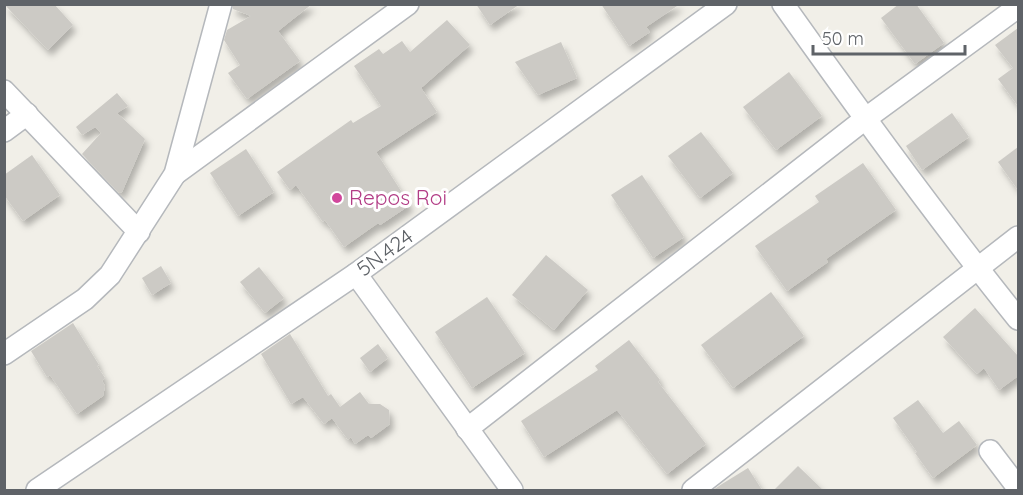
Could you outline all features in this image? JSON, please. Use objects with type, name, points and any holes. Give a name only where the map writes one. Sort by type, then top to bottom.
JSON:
[{"type":"street","points":[[4,354],[85,299],[110,275],[175,174],[221,4]]},
{"type":"street","points":[[175,174],[408,4]]},
{"type":"street","name":"5N.424","points":[[37,490],[356,274],[726,4]]},
{"type":"street","points":[[783,4],[865,119],[1018,319]]},
{"type":"street","points":[[467,429],[865,119],[1018,7]]},
{"type":"street","points":[[4,91],[139,232]]},
{"type":"street","points":[[4,130],[27,114]]},
{"type":"street","points":[[693,490],[1018,237]]},
{"type":"street","points":[[356,274],[512,490]]},
{"type":"street","points":[[990,451],[1018,489]]},
{"type":"building","points":[[4,4],[54,4],[73,25],[48,50]]},
{"type":"building","points":[[233,4],[312,4],[278,31],[300,61],[247,99],[228,73],[240,65],[224,40],[227,30],[251,16],[233,9]]},
{"type":"building","points":[[476,4],[520,4],[490,25]]},
{"type":"building","points":[[601,4],[680,4],[646,27],[650,32],[629,46]]},
{"type":"building","points":[[899,4],[916,4],[944,43],[915,64],[881,18]]},
{"type":"building","points":[[447,20],[470,45],[421,88],[437,112],[376,152],[410,205],[380,225],[378,223],[344,247],[296,185],[290,190],[277,172],[351,120],[353,123],[381,106],[354,66],[379,49],[383,54],[402,41],[410,52]]},
{"type":"building","points":[[1018,28],[1018,106],[998,79],[1013,68],[995,45]]},
{"type":"building","points":[[561,42],[577,78],[538,95],[515,62]]},
{"type":"building","points":[[789,72],[822,116],[776,150],[743,107]]},
{"type":"building","points":[[117,93],[128,106],[117,113],[145,139],[122,192],[119,193],[82,154],[101,133],[95,127],[82,135],[76,127]]},
{"type":"building","points":[[952,113],[969,137],[922,170],[906,146]]},
{"type":"building","points":[[701,132],[733,173],[700,198],[668,156]]},
{"type":"building","points":[[1018,147],[1018,190],[998,162]]},
{"type":"building","points":[[246,149],[274,192],[238,216],[210,173]]},
{"type":"building","points":[[32,155],[60,195],[23,221],[4,195],[4,175]]},
{"type":"building","points":[[863,163],[896,210],[826,259],[828,262],[787,291],[755,246],[819,202],[815,196]]},
{"type":"building","points":[[642,175],[684,237],[653,258],[611,195]]},
{"type":"building","points":[[546,255],[588,290],[554,330],[512,295]]},
{"type":"building","points":[[161,266],[171,283],[152,295],[142,278]]},
{"type":"building","points":[[259,267],[284,298],[265,313],[240,282]]},
{"type":"building","points":[[771,292],[804,336],[733,388],[701,345]]},
{"type":"building","points":[[487,297],[525,353],[472,388],[435,332]]},
{"type":"building","points":[[975,308],[1018,356],[1018,376],[999,390],[984,368],[977,374],[943,337]]},
{"type":"building","points":[[73,323],[105,378],[102,381],[105,386],[103,396],[77,414],[50,375],[47,377],[31,351]]},
{"type":"building","points":[[290,334],[328,396],[331,394],[340,407],[360,392],[369,404],[380,404],[389,410],[390,424],[371,438],[368,435],[355,444],[351,437],[348,440],[332,418],[324,424],[303,397],[291,404],[261,354]]},
{"type":"building","points":[[629,340],[706,444],[667,474],[617,410],[544,457],[521,421],[598,370],[595,366]]},
{"type":"building","points":[[378,344],[388,358],[370,372],[360,358]]},
{"type":"building","points":[[918,400],[943,433],[959,421],[977,445],[933,478],[893,418]]},
{"type":"building","points":[[798,466],[823,490],[774,490]]},
{"type":"building","points":[[748,468],[762,490],[713,490],[722,484]]},
{"type":"place","name":"Repos Roi","points":[[337,198]]}]
